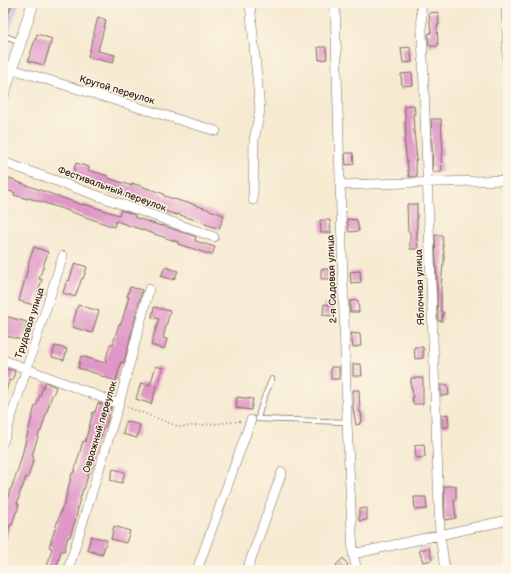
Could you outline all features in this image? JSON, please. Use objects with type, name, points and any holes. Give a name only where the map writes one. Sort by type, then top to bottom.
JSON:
[{"type":"street","points":[[3,96],[33,3]]},
{"type":"street","points":[[250,3],[260,110],[254,140],[253,200]]},
{"type":"street","name":"2-я Садовая улица","points":[[335,3],[347,422],[353,554],[357,570]]},
{"type":"street","name":"Яблочная улица","points":[[421,3],[440,535],[445,570]]},
{"type":"street","points":[[506,3],[508,70]]},
{"type":"street","name":"Крутой переулок","points":[[12,70],[216,131]]},
{"type":"street","name":"Фестивальный переулок","points":[[3,162],[214,237]]},
{"type":"street","points":[[340,185],[508,180]]},
{"type":"street","name":"Трудовая улица","points":[[3,442],[64,256]]},
{"type":"street","name":"Овражный переулок","points":[[68,570],[120,404],[149,290]]},
{"type":"street","points":[[3,360],[120,404]]},
{"type":"street","points":[[197,570],[251,420]]},
{"type":"street","points":[[247,570],[282,472]]},
{"type":"street","points":[[353,554],[508,520]]},
{"type":"lane","points":[[3,35],[21,42]]},
{"type":"lane","points":[[272,379],[263,398],[259,410],[258,420],[347,422]]},
{"type":"path","points":[[120,404],[180,427],[251,420]]},
{"type":"shaded area","points":[[3,3],[19,3],[5,46],[3,46]]},
{"type":"building","points":[[3,3],[12,3],[4,27],[3,26]]},
{"type":"building","points":[[438,12],[438,46],[429,46],[428,34],[431,33],[429,13]]},
{"type":"building","points":[[98,17],[106,20],[98,51],[115,55],[113,63],[88,57]]},
{"type":"building","points":[[37,34],[52,39],[44,65],[28,61]]},
{"type":"building","points":[[318,47],[326,47],[327,59],[319,60]]},
{"type":"building","points":[[410,47],[412,62],[403,63],[401,48]]},
{"type":"building","points":[[412,73],[413,85],[402,86],[401,74]]},
{"type":"building","points":[[414,105],[415,114],[413,114],[417,176],[409,177],[404,139],[406,138],[406,122],[404,106]]},
{"type":"building","points":[[431,119],[441,119],[443,155],[441,155],[442,172],[433,172]]},
{"type":"building","points":[[345,153],[353,153],[354,164],[346,165]]},
{"type":"building","points":[[76,163],[89,167],[88,170],[108,176],[108,178],[132,186],[132,183],[164,194],[164,196],[187,202],[224,215],[219,229],[205,223],[145,205],[146,203],[72,176]]},
{"type":"building","points":[[3,176],[83,205],[84,204],[119,215],[121,210],[135,215],[134,217],[196,237],[195,241],[215,247],[212,255],[116,221],[114,227],[29,198],[14,195],[15,193],[3,189]]},
{"type":"building","points":[[407,204],[417,204],[418,249],[410,249]]},
{"type":"building","points":[[347,219],[357,220],[359,231],[349,232]]},
{"type":"building","points":[[320,220],[330,220],[331,233],[321,233]]},
{"type":"building","points":[[435,235],[442,235],[444,255],[441,285],[441,311],[443,312],[442,321],[438,321]]},
{"type":"building","points":[[34,247],[48,252],[39,279],[42,279],[34,305],[19,301],[28,264]]},
{"type":"building","points":[[75,263],[87,267],[75,297],[63,293]]},
{"type":"building","points":[[165,267],[178,271],[174,280],[161,276]]},
{"type":"building","points":[[321,269],[332,269],[332,279],[321,279]]},
{"type":"building","points":[[360,271],[361,282],[351,283],[350,272]]},
{"type":"building","points":[[130,287],[142,290],[124,363],[121,362],[116,381],[78,368],[81,356],[105,363],[110,344],[113,344],[119,324],[121,324],[129,297],[127,297]]},
{"type":"building","points":[[358,300],[359,312],[350,312],[350,301]]},
{"type":"building","points":[[324,304],[333,305],[333,316],[323,315]]},
{"type":"building","points":[[78,305],[99,311],[92,333],[72,327]]},
{"type":"building","points":[[154,307],[170,311],[163,338],[167,339],[164,349],[151,345],[159,319],[152,317]]},
{"type":"building","points":[[5,316],[27,322],[22,340],[3,335]]},
{"type":"building","points":[[351,333],[360,334],[361,346],[353,347]]},
{"type":"building","points":[[55,346],[67,349],[64,360],[52,357]]},
{"type":"building","points":[[414,347],[423,347],[423,358],[415,359]]},
{"type":"building","points":[[353,364],[361,364],[362,376],[353,376]]},
{"type":"building","points":[[156,366],[163,368],[151,404],[136,399],[141,383],[150,385]]},
{"type":"building","points":[[331,367],[339,367],[339,379],[331,379]]},
{"type":"building","points":[[3,368],[15,371],[12,381],[9,380],[5,396],[3,396]]},
{"type":"building","points":[[411,378],[423,378],[423,404],[413,404]]},
{"type":"building","points":[[45,382],[56,387],[35,446],[32,456],[34,457],[28,478],[26,477],[21,489],[17,504],[19,504],[17,512],[12,525],[10,525],[5,544],[3,544],[3,516],[10,489],[19,466],[35,406]]},
{"type":"building","points":[[441,385],[448,385],[449,395],[441,396]]},
{"type":"building","points":[[353,390],[359,390],[362,422],[356,425],[353,408]]},
{"type":"building","points":[[237,397],[253,399],[251,410],[236,408]]},
{"type":"building","points":[[98,403],[111,407],[105,428],[103,428],[99,441],[97,441],[91,461],[93,462],[83,489],[70,537],[68,537],[64,551],[61,551],[56,569],[47,567],[52,548],[49,547],[64,505],[72,473],[74,473],[83,441],[85,442],[93,412],[95,412]]},
{"type":"building","points":[[448,414],[449,427],[442,427],[442,415]]},
{"type":"building","points":[[126,421],[140,425],[137,438],[123,434]]},
{"type":"building","points":[[424,444],[425,457],[416,458],[415,445]]},
{"type":"building","points":[[113,469],[125,472],[122,483],[110,480]]},
{"type":"building","points":[[444,486],[456,486],[456,500],[454,500],[456,518],[445,520]]},
{"type":"building","points":[[414,497],[426,497],[427,509],[415,510]]},
{"type":"building","points":[[367,508],[367,520],[359,521],[359,509]]},
{"type":"building","points":[[114,526],[130,531],[126,543],[111,539]]},
{"type":"building","points":[[91,536],[107,540],[102,555],[87,550]]},
{"type":"building","points":[[429,548],[432,560],[423,562],[419,550]]},
{"type":"building","points":[[343,558],[348,565],[340,570],[336,565]]}]
